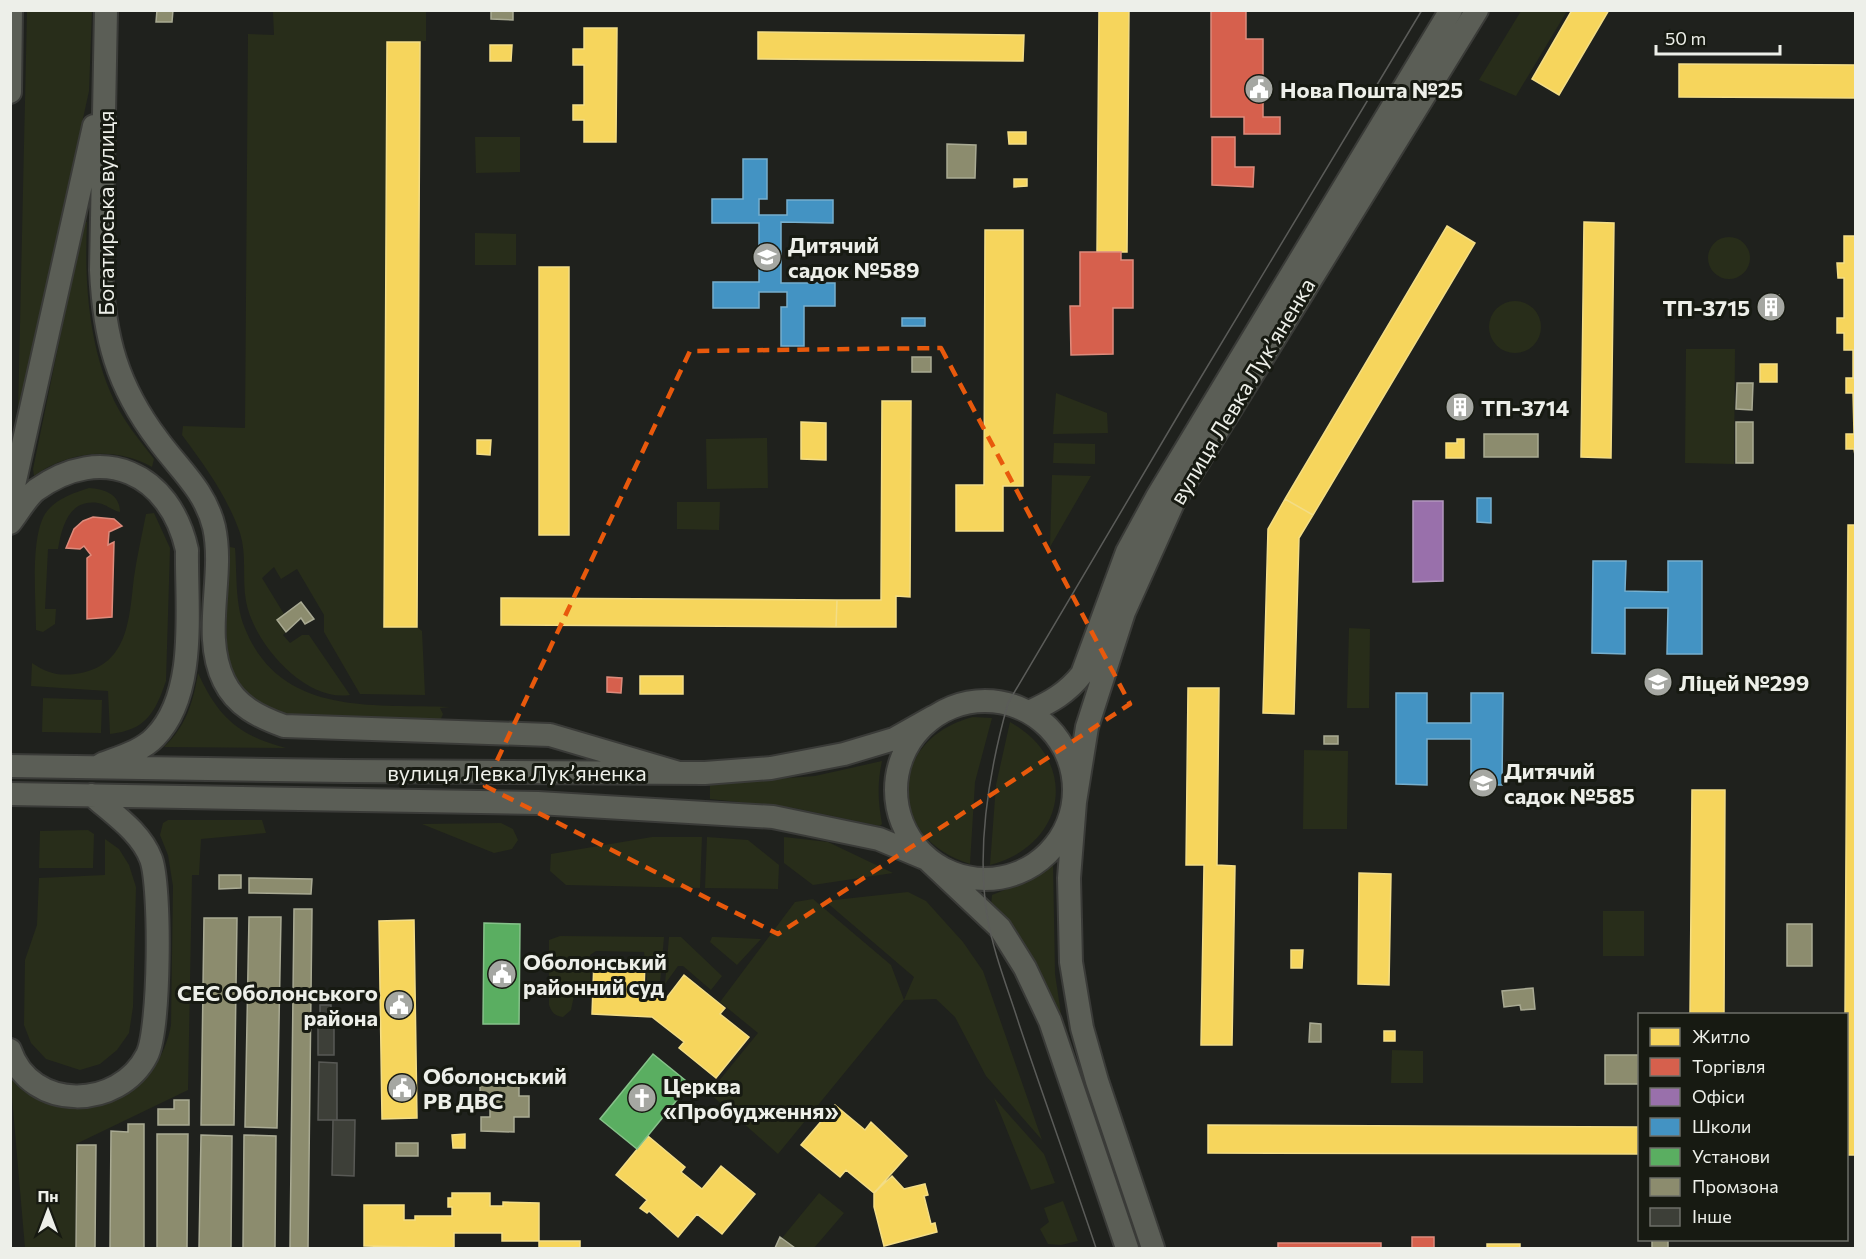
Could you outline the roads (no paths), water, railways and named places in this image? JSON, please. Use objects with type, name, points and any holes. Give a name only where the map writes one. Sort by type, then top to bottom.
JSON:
[{"type":"main road","points":[[10,92],[11,10]]},
{"type":"main road","name":"Богатирська вулиця","points":[[106,10],[101,270],[103,312],[108,342],[119,374],[135,407],[159,442],[192,480],[206,503],[217,549],[216,660],[230,693],[260,717],[284,726],[550,735],[679,772]]},
{"type":"main road","name":"вулиця Левка Лукʼяненка","points":[[1029,712],[1055,700],[1071,688],[1082,674],[1127,552],[1157,497],[1451,10]]},
{"type":"main road","name":"вулиця Левка Лукʼяненка","points":[[1075,802],[1087,727],[1102,672],[1124,612],[1173,503],[1477,10]]},
{"type":"main road","name":"Богатирська вулиця","points":[[10,502],[104,79]]},
{"type":"main road","points":[[10,523],[34,491],[64,475],[93,468],[110,467],[125,470],[153,485],[171,506],[182,528],[187,550],[183,684],[174,709],[157,736],[124,756],[92,767]]},
{"type":"main road","points":[[1127,1248],[1054,1031],[1025,968],[1000,928],[927,859],[909,838],[902,822],[895,787],[905,752],[913,736],[933,717],[954,706],[977,701],[1001,702],[1029,712],[1050,728],[1066,750],[1074,775],[1075,802],[1068,892],[1071,962],[1082,1028],[1096,1082],[1153,1248]]},
{"type":"main road","name":"вулиця Левка Лукʼяненка","points":[[10,766],[679,772],[771,768],[844,754],[894,739],[933,717]]},
{"type":"main road","name":"вулиця Левка Лукʼяненка","points":[[10,794],[538,803],[773,817],[879,839],[927,859]]},
{"type":"main road","points":[[10,1050],[26,1077],[53,1094],[75,1098],[96,1095],[125,1082],[148,1054],[156,1006],[155,884],[151,859],[137,835],[92,795]]},
{"type":"main road","points":[[927,859],[950,873],[976,880],[1011,876],[1034,866],[1054,849],[1068,827],[1075,802]]},
{"type":"tram line","points":[[1096,1248],[1001,970],[987,915],[983,862],[986,808],[1001,729],[1008,703],[1422,10]]},
{"type":"place","name":"Нова Пошта №25","points":[[1259,89]]},
{"type":"place","name":"Дитячий садок №589","points":[[767,257]]},
{"type":"place","name":"ТП-3715","points":[[1771,307]]},
{"type":"place","name":"ТП-3714","points":[[1460,407]]},
{"type":"place","name":"Ліцей №299","points":[[1658,682]]},
{"type":"place","name":"Дитячий садок №585","points":[[1483,783]]},
{"type":"place","name":"Оболонський районний суд","points":[[502,974]]},
{"type":"place","name":"СЕС Оболонського района","points":[[399,1005]]},
{"type":"place","name":"Оболонський РВ ДВС","points":[[402,1088]]},
{"type":"place","name":"Церква «Пробудження»","points":[[642,1098]]}]
